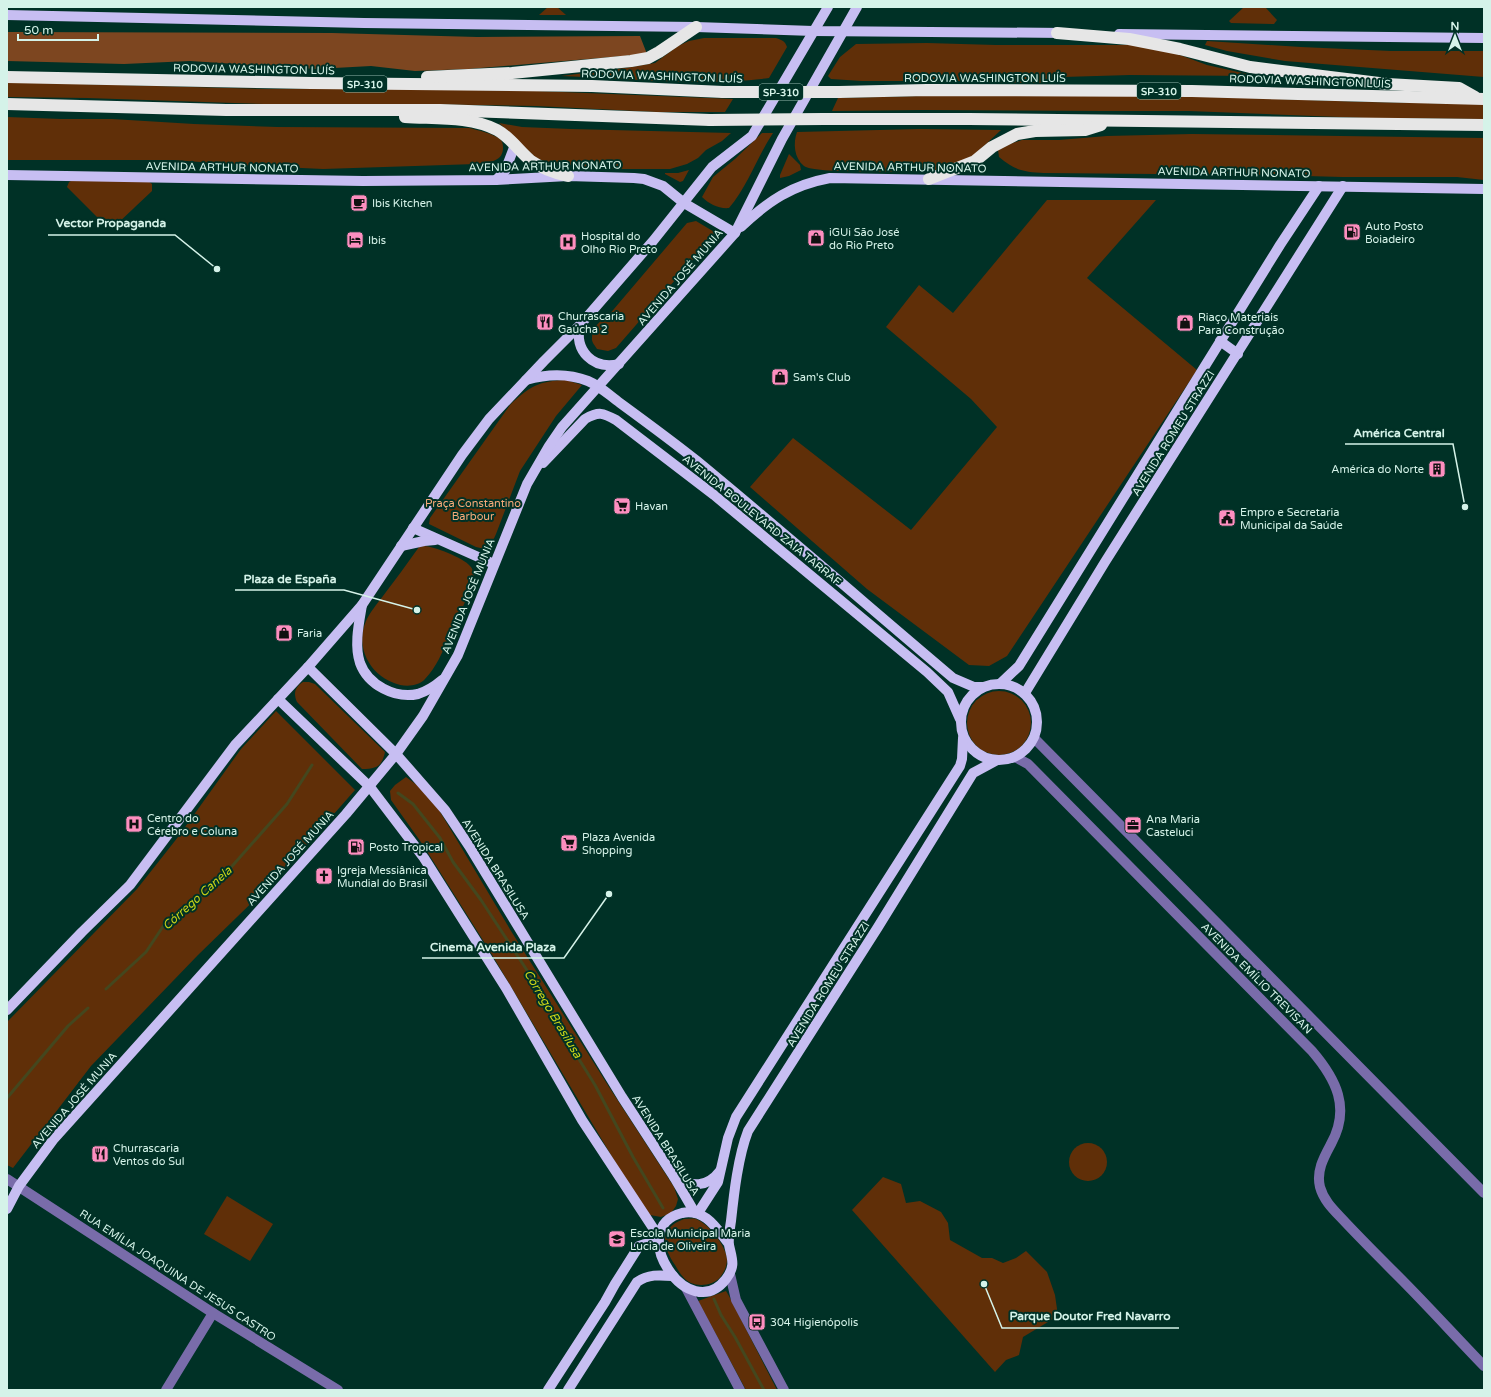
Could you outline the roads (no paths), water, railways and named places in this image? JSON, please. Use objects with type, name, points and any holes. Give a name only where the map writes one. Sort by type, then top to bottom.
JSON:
[{"type":"highway","points":[[311,83],[512,73],[631,62],[654,55],[696,27]]},
{"type":"highway","points":[[1057,33],[1129,39],[1180,49],[1250,67],[1387,84],[1459,88],[1481,99]]},
{"type":"highway","name":"RODOVIA WASHINGTON LUÍS","points":[[7,77],[311,83],[592,86],[723,92],[927,90],[1192,91],[1481,99]]},
{"type":"highway","points":[[7,104],[226,110],[467,121],[497,130],[507,137],[532,161],[549,172],[568,176]]},
{"type":"highway","points":[[226,110],[440,110],[710,120],[969,119],[1484,125]]},
{"type":"highway","points":[[929,179],[975,161],[992,147],[1017,134],[1035,131],[1085,130],[1116,121]]},
{"type":"main road","points":[[7,1010],[82,932],[130,885],[235,745],[253,724],[308,667],[362,605],[462,455],[489,419],[525,380],[580,325],[684,203],[712,167],[752,136],[828,7]]},
{"type":"main road","name":"AVENIDA JOSÉ MUNIA","points":[[7,1209],[19,1186],[58,1134],[370,787],[423,716],[458,655],[527,484],[549,446],[562,427],[735,232],[782,139],[857,7]]},
{"type":"main road","points":[[7,16],[364,24],[696,27],[843,32],[1208,34],[1484,38]]},
{"type":"main road","points":[[496,180],[505,171],[511,158],[514,145]]},
{"type":"main road","name":"AVENIDA ARTHUR NONATO","points":[[7,175],[363,181],[496,180],[568,176],[644,179],[664,186],[684,203],[735,232],[760,209],[789,191],[814,181],[830,178],[1484,188]]},
{"type":"main road","name":"AVENIDA ROMEU STRAZZI","points":[[1001,683],[1019,666],[1280,245],[1319,186]]},
{"type":"main road","name":"AVENIDA ROMEU STRAZZI","points":[[1025,693],[1343,186]]},
{"type":"main road","points":[[580,325],[580,344],[585,355],[601,365],[607,366],[619,364]]},
{"type":"main road","points":[[1220,341],[1238,354]]},
{"type":"main road","points":[[525,380],[543,376],[562,375],[575,377],[599,386]]},
{"type":"main road","name":"AVENIDA BOULEVARD ZAIA TARRAF","points":[[599,386],[614,399],[667,437],[724,483],[953,678],[974,686],[982,687]]},
{"type":"main road","name":"AVENIDA BOULEVARD ZAIA TARRAF","points":[[535,471],[585,419],[592,415],[602,413],[616,420],[714,495],[927,672],[948,692],[960,719]]},
{"type":"main road","points":[[413,528],[437,540],[494,564]]},
{"type":"main road","points":[[401,546],[437,540]]},
{"type":"main road","points":[[362,605],[358,632],[358,655],[360,663],[366,674],[379,687],[407,696],[418,694],[430,688],[446,676]]},
{"type":"main road","name":"AVENIDA BRASILUSA","points":[[308,667],[396,754],[445,810],[469,846],[618,1091],[696,1213]]},
{"type":"main road","points":[[1001,683],[1018,688],[1025,693],[1037,714],[1037,726],[1034,738],[1026,749],[1015,757],[1006,760],[987,758],[977,754],[969,747],[963,738],[960,719],[964,706],[971,695],[982,687],[1001,683]]},
{"type":"main road","points":[[278,699],[370,787],[424,858],[506,988],[582,1120],[659,1240]]},
{"type":"main road","name":"AVENIDA ROMEU STRAZZI","points":[[696,1213],[718,1182],[728,1138],[736,1117],[960,766],[962,759],[963,738]]},
{"type":"main road","name":"AVENIDA ROMEU STRAZZI","points":[[729,1244],[742,1146],[748,1131],[878,927],[973,773],[997,760]]},
{"type":"main road","points":[[674,1177],[692,1185],[701,1184],[716,1176],[721,1169]]},
{"type":"main road","points":[[683,1213],[696,1213],[707,1218],[729,1244],[733,1263],[730,1274],[719,1286],[700,1292],[686,1288],[673,1276],[660,1252],[659,1240],[663,1227],[671,1218],[683,1213]]},
{"type":"main road","points":[[548,1390],[639,1246],[659,1240]]},
{"type":"main road","points":[[568,1390],[637,1282],[648,1276],[673,1276]]},
{"type":"street","name":"AVENIDA EMÍLIO TREVISAN","points":[[1034,738],[1484,1193]]},
{"type":"street","name":"AVENIDA EMÍLIO TREVISAN","points":[[1015,757],[1028,764],[1322,1062],[1331,1076],[1339,1095],[1341,1107],[1338,1130],[1321,1162],[1319,1180],[1320,1188],[1326,1201],[1375,1254],[1484,1366]]},
{"type":"street","name":"RUA EMÍLIA JOAQUINA DE JESUS CASTRO","points":[[7,1179],[213,1313],[338,1390]]},
{"type":"street","points":[[730,1274],[736,1300],[784,1390]]},
{"type":"street","points":[[686,1288],[740,1390]]},
{"type":"street","points":[[166,1390],[213,1313]]},
{"type":"waterway","name":"Córrego Canela","points":[[106,989],[146,952],[164,925],[219,881],[287,804],[312,765]]},
{"type":"waterway","name":"Córrego Brasilusa","points":[[398,793],[413,804],[440,838],[453,862],[481,900],[534,981],[567,1040],[595,1085],[633,1157],[663,1208]]},
{"type":"waterway","name":"Córrego Canela","points":[[7,1098],[68,1026],[88,1008]]},
{"type":"waterway","name":"Córrego Brasilusa","points":[[714,1299],[721,1315],[735,1337],[764,1390]]},
{"type":"place","name":"Ibis Kitchen","points":[[359,203]]},
{"type":"place","name":"Auto Posto Boiadeiro","points":[[1352,232]]},
{"type":"place","name":"iGUi São José do Rio Preto","points":[[816,238]]},
{"type":"place","name":"Ibis","points":[[355,240]]},
{"type":"place","name":"Hospital do Olho Rio Preto","points":[[568,242]]},
{"type":"place","name":"Vector Propaganda","points":[[217,269]]},
{"type":"place","name":"Churrascaria Gaúcha 2","points":[[545,322]]},
{"type":"place","name":"Riaço Materiais Para Construção","points":[[1185,323]]},
{"type":"place","name":"Sam's Club","points":[[780,377]]},
{"type":"place","name":"América do Norte","points":[[1437,469]]},
{"type":"place","name":"Havan","points":[[622,506]]},
{"type":"place","name":"América Central","points":[[1465,507]]},
{"type":"place","name":"Empro e Secretaria Municipal da Saúde","points":[[1227,518]]},
{"type":"place","name":"Plaza de España","points":[[417,610]]},
{"type":"place","name":"Faria","points":[[284,633]]},
{"type":"place","name":"Centro do Cérebro e Coluna","points":[[134,824]]},
{"type":"place","name":"Ana Maria Casteluci","points":[[1133,825]]},
{"type":"place","name":"Plaza Avenida Shopping","points":[[569,843]]},
{"type":"place","name":"Posto Tropical","points":[[356,847]]},
{"type":"place","name":"Igreja Messiânica Mundial do Brasil","points":[[324,876]]},
{"type":"place","name":"Cinema Avenida Plaza","points":[[609,894]]},
{"type":"place","name":"Churrascaria Ventos do Sul","points":[[100,1154]]},
{"type":"place","name":"Escola Municipal Maria Lucia de Oliveira","points":[[617,1239]]},
{"type":"place","name":"Parque Doutor Fred Navarro","points":[[984,1284]]},
{"type":"place","name":"304 Higienópolis","points":[[757,1322]]},
{"type":"park label","name":"Praça Constantino Barbour","points":[[473,509]]}]
